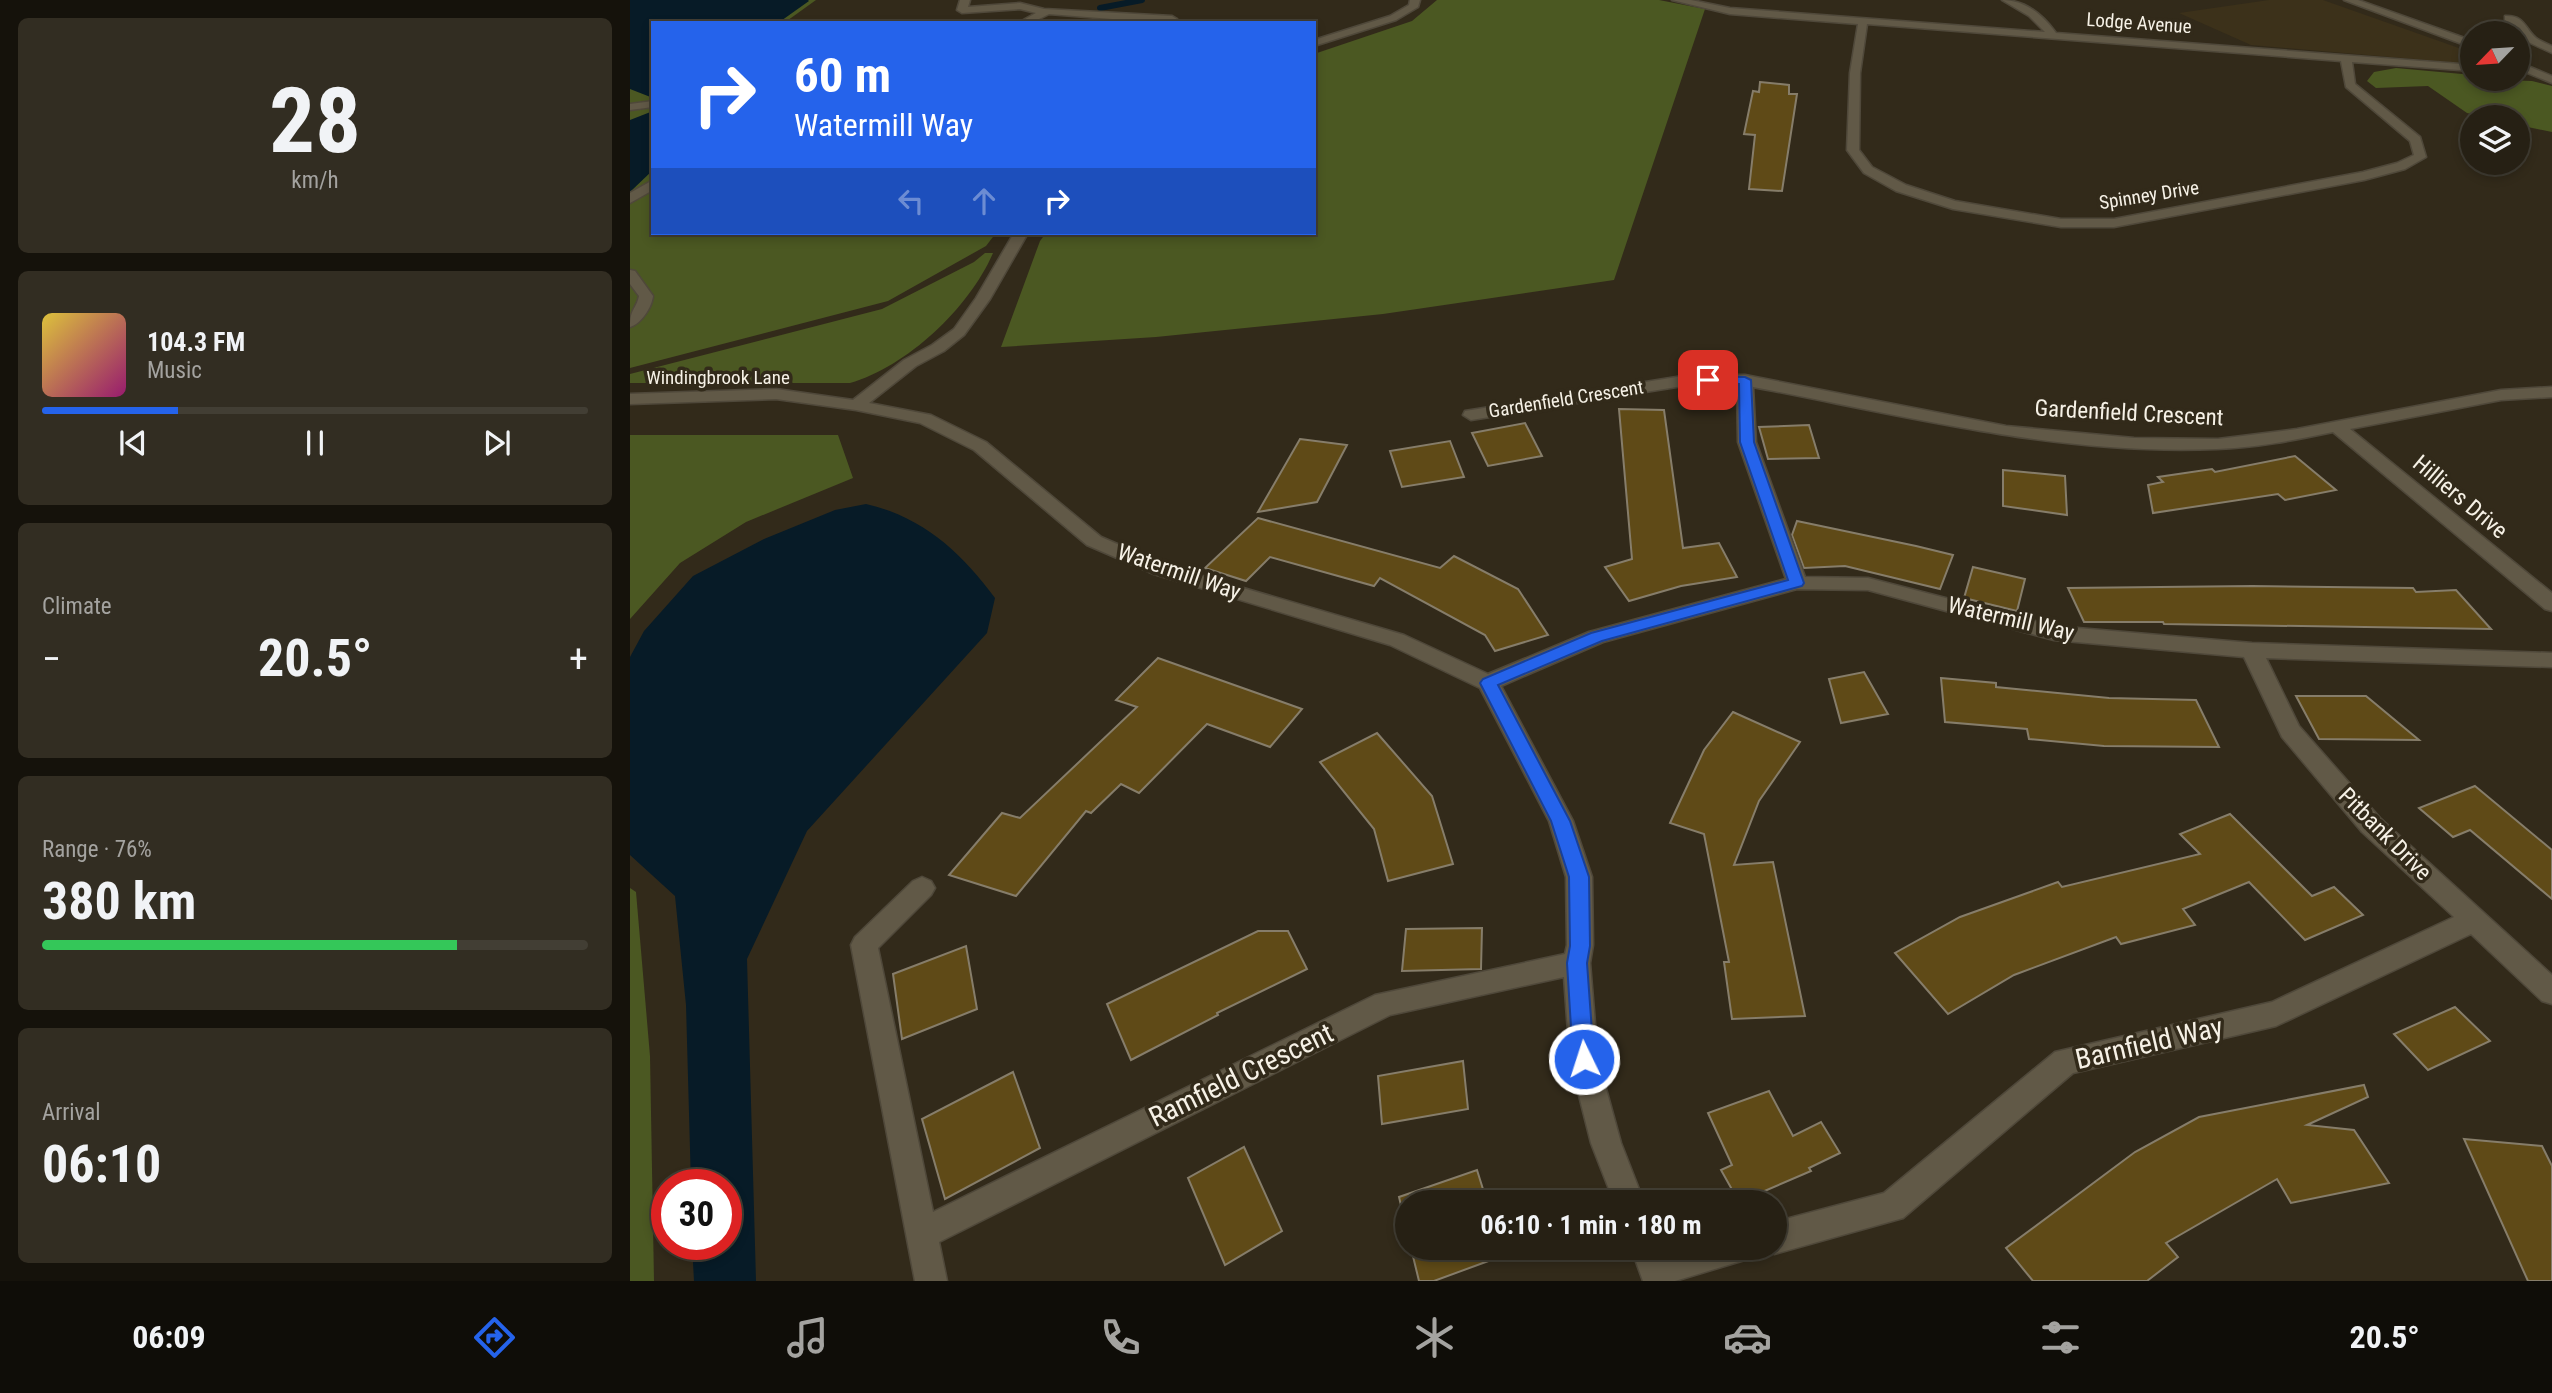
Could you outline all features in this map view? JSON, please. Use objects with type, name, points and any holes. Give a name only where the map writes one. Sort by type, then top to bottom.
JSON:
[{"type":"street","points":[[965,0],[962,10],[1021,3],[1044,12],[1087,12],[1172,19],[1170,21]]},
{"type":"street","points":[[1316,42],[1393,18],[1413,7],[1415,0]]},
{"type":"street","name":"Lodge Avenue","points":[[1677,0],[1730,11],[2460,67]]},
{"type":"street","points":[[2007,0],[2041,18],[2052,34]]},
{"type":"street","points":[[2349,0],[2460,40]]},
{"type":"street","points":[[1027,21],[1044,12]]},
{"type":"street","points":[[1072,21],[1087,12]]},
{"type":"street","points":[[1120,21],[1129,15]]},
{"type":"street","points":[[2508,18],[2524,26],[2530,39],[2552,50]]},
{"type":"street","name":"Spinney Drive","points":[[1863,21],[1854,73],[1853,150],[1868,170],[1901,188],[1953,205],[2061,223],[2114,223],[2364,176],[2401,166],[2420,157],[2416,140],[2350,85],[2346,57]]},
{"type":"street","points":[[2530,70],[2552,77]]},
{"type":"street","points":[[2530,74],[2539,74]]},
{"type":"street","points":[[630,107],[651,104]]},
{"type":"street","points":[[630,199],[651,185]]},
{"type":"street","points":[[856,405],[910,363],[938,348],[959,332],[983,299],[1020,235]]},
{"type":"street","points":[[630,274],[646,296],[645,303],[630,322]]},
{"type":"street","name":"Gardenfield Crescent","points":[[1471,415],[1689,380],[1745,380],[2006,431],[2134,443],[2218,444],[2337,427],[2501,395],[2552,392]]},
{"type":"street","points":[[1745,380],[1747,442],[1797,583]]},
{"type":"street","name":"Windingbrook Lane","points":[[630,399],[776,394],[856,405]]},
{"type":"street","name":"Watermill Way","points":[[856,405],[925,419],[980,446],[1094,541],[1161,570],[1397,640],[1488,683],[1596,637],[1797,583],[1868,584],[2054,634],[2252,650],[2552,660]]},
{"type":"street","name":"Hilliers Drive","points":[[2337,427],[2552,604]]},
{"type":"street","name":"Pitbank Drive","points":[[2252,650],[2290,731],[2371,825],[2552,992]]},
{"type":"street","points":[[1488,683],[1561,821],[1579,877],[1580,946],[1577,963],[1584,1059],[1606,1143],[1624,1190]]},
{"type":"street","points":[[922,888],[864,945],[931,1281]]},
{"type":"street","name":"Barnfield Way","points":[[1787,1235],[1892,1207],[2065,1061],[2276,1014],[2474,920]]},
{"type":"street","name":"Ramfield Crescent","points":[[922,1234],[1385,1004],[1577,963]]},
{"type":"street","points":[[1654,1266],[1682,1260]]},
{"type":"shaded area","points":[[2269,0],[2323,0],[2460,48],[2460,63],[2251,45],[2179,13]]},
{"type":"green space","points":[[630,0],[816,0],[787,21],[651,21],[651,235],[994,235],[986,246],[888,301],[630,368]]},
{"type":"green space","points":[[1437,0],[1659,0],[1705,9],[1614,280],[1383,314],[1156,337],[1001,347],[1044,235],[1316,235],[1316,53],[1412,21]]},
{"type":"green space","points":[[2396,68],[2460,74],[2460,91],[2530,91],[2530,81],[2552,86],[2552,132],[2530,127],[2530,105],[2460,105],[2460,108],[2428,86],[2376,88],[2367,81],[2374,72]]},
{"type":"green space","points":[[985,253],[993,253],[983,273],[953,314],[914,349],[872,375],[850,383],[630,383],[630,374],[882,309],[974,262]]},
{"type":"green space","points":[[630,435],[838,435],[853,478],[746,522],[680,563],[630,619]]},
{"type":"green space","points":[[630,888],[636,892],[650,1056],[651,1260],[654,1260],[654,1281],[630,1281]]},
{"type":"water","points":[[630,0],[809,1],[781,21],[651,21],[651,97],[630,89]]},
{"type":"water","points":[[651,112],[651,172],[630,192],[630,120]]},
{"type":"water","points":[[866,504],[887,510],[923,527],[954,551],[995,598],[987,633],[807,831],[747,959],[756,1281],[694,1281],[693,1260],[742,1260],[742,1169],[691,1169],[686,1005],[675,896],[630,855],[630,657],[644,631],[693,576],[764,539],[835,510]]},
{"type":"building","points":[[1760,82],[1789,85],[1789,94],[1797,94],[1782,191],[1749,189],[1755,135],[1744,134],[1753,91],[1759,92]]},
{"type":"building","points":[[1619,409],[1664,410],[1683,548],[1719,543],[1737,577],[1681,586],[1629,601],[1605,567],[1632,559]]},
{"type":"building","points":[[1525,423],[1542,456],[1488,466],[1472,433]]},
{"type":"building","points":[[1809,425],[1819,458],[1768,459],[1759,427]]},
{"type":"building","points":[[1300,439],[1347,445],[1317,502],[1258,512]]},
{"type":"building","points":[[1450,441],[1464,477],[1402,487],[1390,451]]},
{"type":"building","points":[[2295,456],[2336,490],[2285,500],[2278,494],[2153,513],[2148,485],[2163,482],[2158,477],[2212,469],[2215,472]]},
{"type":"building","points":[[2003,470],[2065,476],[2067,515],[2003,506]]},
{"type":"building","points":[[1258,518],[1440,568],[1454,556],[1518,589],[1548,635],[1495,651],[1485,635],[1380,578],[1374,586],[1270,557],[1246,581],[1205,568]]},
{"type":"building","points":[[1797,521],[1953,555],[1940,589],[1845,566],[1804,568],[1792,535]]},
{"type":"building","points":[[1973,567],[2025,579],[2017,611],[1964,598]]},
{"type":"building","points":[[2068,588],[2413,588],[2416,592],[2456,590],[2491,629],[2084,622]]},
{"type":"building","points":[[1158,658],[1302,709],[1270,747],[1207,724],[1139,793],[1121,784],[1091,813],[1086,811],[1016,896],[949,875],[1002,813],[1020,818],[1137,707],[1116,700]]},
{"type":"building","points":[[1864,672],[1888,714],[1841,723],[1829,679]]},
{"type":"building","points":[[1941,678],[1996,683],[1996,687],[2109,698],[2196,700],[2219,747],[2104,746],[2029,739],[2027,729],[1945,722]]},
{"type":"building","points":[[2296,696],[2366,696],[2419,740],[2319,739]]},
{"type":"building","points":[[1733,712],[1800,742],[1759,801],[1734,865],[1773,862],[1805,1016],[1732,1019],[1724,962],[1729,962],[1704,834],[1670,823],[1704,750]]},
{"type":"building","points":[[1377,733],[1432,796],[1453,864],[1388,881],[1374,829],[1320,762]]},
{"type":"building","points":[[2475,786],[2552,850],[2552,899],[2470,830],[2453,837],[2419,808]]},
{"type":"building","points":[[2230,814],[2312,896],[2334,887],[2363,915],[2305,940],[2249,882],[2183,909],[2195,925],[2121,944],[2116,937],[2014,975],[1948,1014],[1895,953],[1960,917],[2058,882],[2062,887],[2200,854],[2180,834]]},
{"type":"building","points":[[1482,928],[1481,969],[1402,971],[1406,929]]},
{"type":"building","points":[[1258,931],[1288,931],[1307,969],[1217,1013],[1218,1015],[1131,1060],[1107,1004]]},
{"type":"building","points":[[966,946],[977,1009],[902,1039],[893,974]]},
{"type":"building","points":[[2455,1007],[2490,1041],[2428,1070],[2394,1034]]},
{"type":"building","points":[[1463,1061],[1468,1109],[1382,1124],[1378,1076]]},
{"type":"building","points":[[1013,1072],[1040,1148],[945,1199],[922,1119]]},
{"type":"building","points":[[2364,1085],[2368,1097],[2307,1125],[2354,1130],[2389,1183],[2291,1203],[2277,1179],[2166,1243],[2178,1257],[2147,1281],[2033,1281],[2006,1248],[2135,1152],[2199,1117]]},
{"type":"building","points":[[1769,1091],[1793,1136],[1821,1122],[1840,1153],[1809,1168],[1811,1171],[1767,1190],[1732,1190],[1721,1170],[1732,1165],[1708,1113]]},
{"type":"building","points":[[2464,1139],[2542,1146],[2552,1166],[2552,1281],[2528,1281]]},
{"type":"building","points":[[1244,1147],[1282,1231],[1225,1265],[1188,1178]]},
{"type":"building","points":[[1477,1170],[1483,1190],[1419,1190]]},
{"type":"building","points":[[1414,1260],[1491,1260],[1434,1281],[1419,1281]]},
{"type":"waterway","points":[[1100,8],[1142,0]]},
{"type":"route","points":[[1584,1059],[1577,963],[1580,946],[1579,877],[1561,821],[1488,683],[1596,637],[1797,583],[1747,442],[1745,380],[1708,380]]}]
